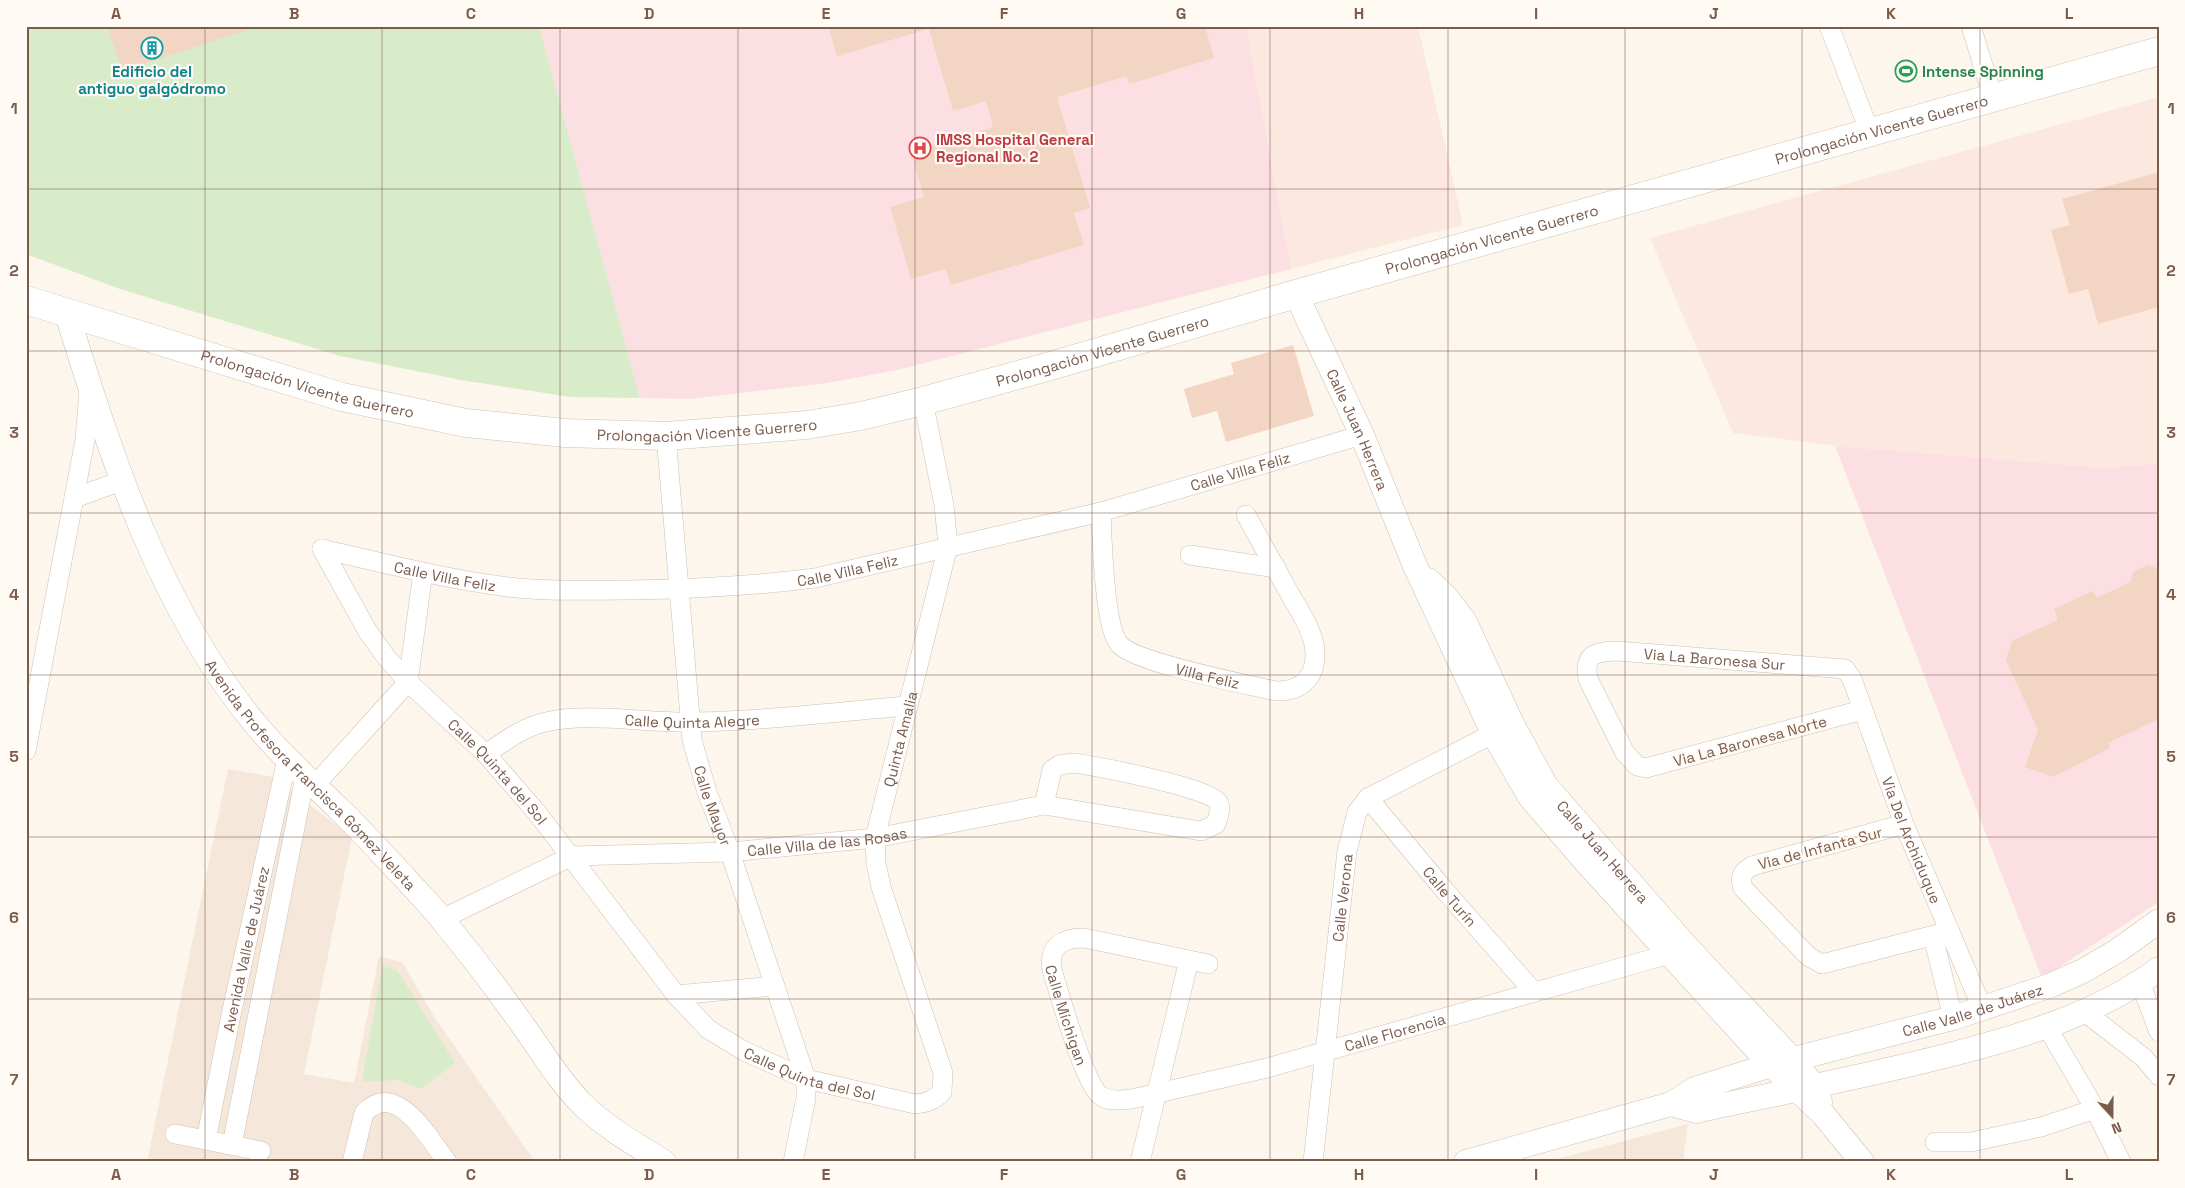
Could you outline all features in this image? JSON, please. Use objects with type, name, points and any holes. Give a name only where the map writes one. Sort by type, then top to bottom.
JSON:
[{"type":"main road","name":"Prolongación Vicente Guerrero","points":[[27,302],[309,388],[408,412],[515,429],[666,436],[807,425],[923,401],[1048,367],[1296,294],[2159,51]]},
{"type":"street","points":[[1829,26],[1870,133]]},
{"type":"street","points":[[1971,26],[1993,98]]},
{"type":"street","name":"Calle Juan Herrera","points":[[1296,294],[1362,435],[1415,566],[1503,730],[1518,779],[1543,814],[1678,949],[1806,1088],[1823,1114],[1859,1160]]},
{"type":"street","name":"Avenida Profesora Francisca Gómez Veleta","points":[[67,314],[90,386],[124,480],[162,574],[205,653],[237,701],[287,759],[356,825],[442,919],[571,1092],[597,1118],[618,1135],[664,1162]]},
{"type":"street","points":[[26,751],[85,440],[90,386]]},
{"type":"street","name":"Quinta Amalia","points":[[923,401],[944,505],[948,546],[875,838],[876,863],[880,887],[943,1073]]},
{"type":"street","name":"Calle Villa Feliz","points":[[322,549],[423,572],[508,587],[573,591],[678,589],[760,584],[815,578],[1101,512],[1362,435]]},
{"type":"street","name":"Calle Mayor","points":[[666,436],[690,722],[695,755],[730,852],[806,1079],[806,1098],[793,1162]]},
{"type":"street","points":[[74,498],[124,480]]},
{"type":"street","name":"Villa Feliz","points":[[1101,512],[1107,594],[1114,634],[1118,643],[1137,656],[1275,691],[1285,691],[1307,682],[1314,667],[1313,643],[1308,627],[1246,515]]},
{"type":"street","name":"Calle Quinta del Sol","points":[[322,549],[368,632],[386,657],[408,682],[486,754],[538,814],[572,856],[676,995],[708,1029],[744,1051],[806,1079],[915,1104],[935,1099],[942,1092],[943,1073]]},
{"type":"street","points":[[1190,555],[1276,568]]},
{"type":"street","points":[[310,781],[408,682],[423,572]]},
{"type":"street","name":"Via La Baronesa Sur","points":[[1638,766],[1625,753],[1592,688],[1586,668],[1588,660],[1595,654],[1617,651],[1845,669]]},
{"type":"street","name":"Via Del Archiduque","points":[[1845,669],[1852,679],[1941,934],[1983,1010]]},
{"type":"street","name":"Calle Quinta Alegre","points":[[486,754],[522,730],[548,721],[574,718],[690,722],[794,716],[907,706]]},
{"type":"street","name":"Via La Baronesa Norte","points":[[1638,766],[1654,767],[1862,710]]},
{"type":"street","points":[[1368,798],[1503,730]]},
{"type":"street","name":"Avenida Valle de Juárez","points":[[206,1140],[231,1015],[287,759]]},
{"type":"street","name":"Calle Villa de las Rosas","points":[[442,919],[572,856],[730,852],[875,838],[1044,805],[1201,831],[1216,824],[1220,809],[1217,800],[1199,792],[1154,778],[1109,768],[1073,763],[1059,765],[1052,770],[1044,805]]},
{"type":"street","name":"Avenida Valle de Juárez","points":[[232,1145],[310,781]]},
{"type":"street","name":"Calle Turín","points":[[1368,798],[1446,892],[1534,992]]},
{"type":"street","name":"Calle Verona","points":[[1313,1162],[1347,850],[1357,812],[1368,798]]},
{"type":"street","name":"Via de Infanta Sur","points":[[1904,824],[1752,866],[1745,870],[1741,878],[1743,888],[1809,957],[1822,964],[1941,934]]},
{"type":"street","name":"Calle Valle de Juárez","points":[[1782,1062],[1983,1010],[2049,986],[2083,971],[2117,951],[2159,921]]},
{"type":"street","name":"Via Del Archiduque","points":[[1941,934],[1953,1018]]},
{"type":"street","name":"Calle Míchigan","points":[[1100,1096],[1088,1078],[1052,970],[1051,954],[1056,947],[1067,940],[1084,938],[1208,964]]},
{"type":"street","name":"Calle Florencia","points":[[1100,1096],[1117,1100],[1132,1099],[1267,1068],[1678,949]]},
{"type":"street","points":[[1140,1162],[1189,960]]},
{"type":"street","points":[[1671,1104],[1696,1111],[1854,1078],[1969,1050],[2047,1027],[2085,1012],[2114,998],[2149,976],[2159,1032]]},
{"type":"street","points":[[676,995],[775,986]]},
{"type":"street","points":[[2085,1012],[2144,1058],[2159,1076]]},
{"type":"street","points":[[2047,1027],[2095,1110],[2121,1162]]},
{"type":"street","points":[[1846,1046],[1854,1078]]},
{"type":"street","points":[[1466,1162],[1491,1159],[1671,1104],[1696,1089],[1782,1062]]},
{"type":"street","points":[[352,1162],[364,1113],[369,1107],[381,1102],[391,1103],[404,1109],[447,1162]]},
{"type":"street","points":[[1936,1142],[1971,1142],[2040,1127],[2095,1110]]},
{"type":"street","points":[[175,1134],[261,1151]]},
{"type":"shaded area","name":"IMSS Hospital General Regional No. 2","points":[[539,26],[1246,26],[1291,269],[897,370],[827,383],[690,399],[640,398]]},
{"type":"shaded area","points":[[1246,26],[1418,26],[1463,225],[1291,269]]},
{"type":"shaded area","points":[[2159,97],[2159,463],[2104,468],[1855,448],[1733,433],[1650,238]]},
{"type":"shaded area","points":[[1835,446],[2104,468],[2159,463],[2159,902],[2042,978]]},
{"type":"shaded area","points":[[228,769],[274,777],[352,837],[304,1074],[354,1083],[379,956],[402,962],[435,1018],[535,1162],[147,1162]]},
{"type":"shaded area","points":[[1688,1124],[1683,1162],[1546,1162]]},
{"type":"green space","points":[[26,26],[539,26],[640,398],[570,397],[461,380],[340,356],[120,289],[26,254]]},
{"type":"green space","points":[[382,966],[397,970],[455,1063],[421,1089],[399,1080],[362,1082]]},
{"type":"building","name":"Edificio del antiguo galgódromo","points":[[107,26],[250,26],[250,29],[122,71]]},
{"type":"building","points":[[828,26],[924,26],[925,30],[837,56]]},
{"type":"building","points":[[928,26],[1205,26],[1214,58],[1129,84],[1127,76],[1057,97],[1090,208],[1074,213],[1084,245],[951,285],[946,269],[911,279],[890,207],[924,197],[911,152],[993,127],[986,101],[953,111]]},
{"type":"building","points":[[2159,172],[2159,307],[2098,324],[2088,289],[2069,294],[2051,230],[2070,225],[2062,199]]},
{"type":"building","points":[[1293,345],[1314,416],[1226,442],[1217,411],[1192,418],[1184,389],[1234,374],[1231,363]]},
{"type":"building","points":[[2148,565],[2159,569],[2159,719],[2108,743],[2110,748],[2053,777],[2025,767],[2038,730],[2006,660],[2012,641],[2058,620],[2054,609],[2093,591],[2097,598],[2130,582],[2133,572]]},
{"type":"place","name":"Edificio del antiguo galgódromo","points":[[152,48]]},
{"type":"place","name":"Intense Spinning","points":[[1906,71]]},
{"type":"place","name":"IMSS Hospital General Regional No. 2","points":[[920,148]]}]
